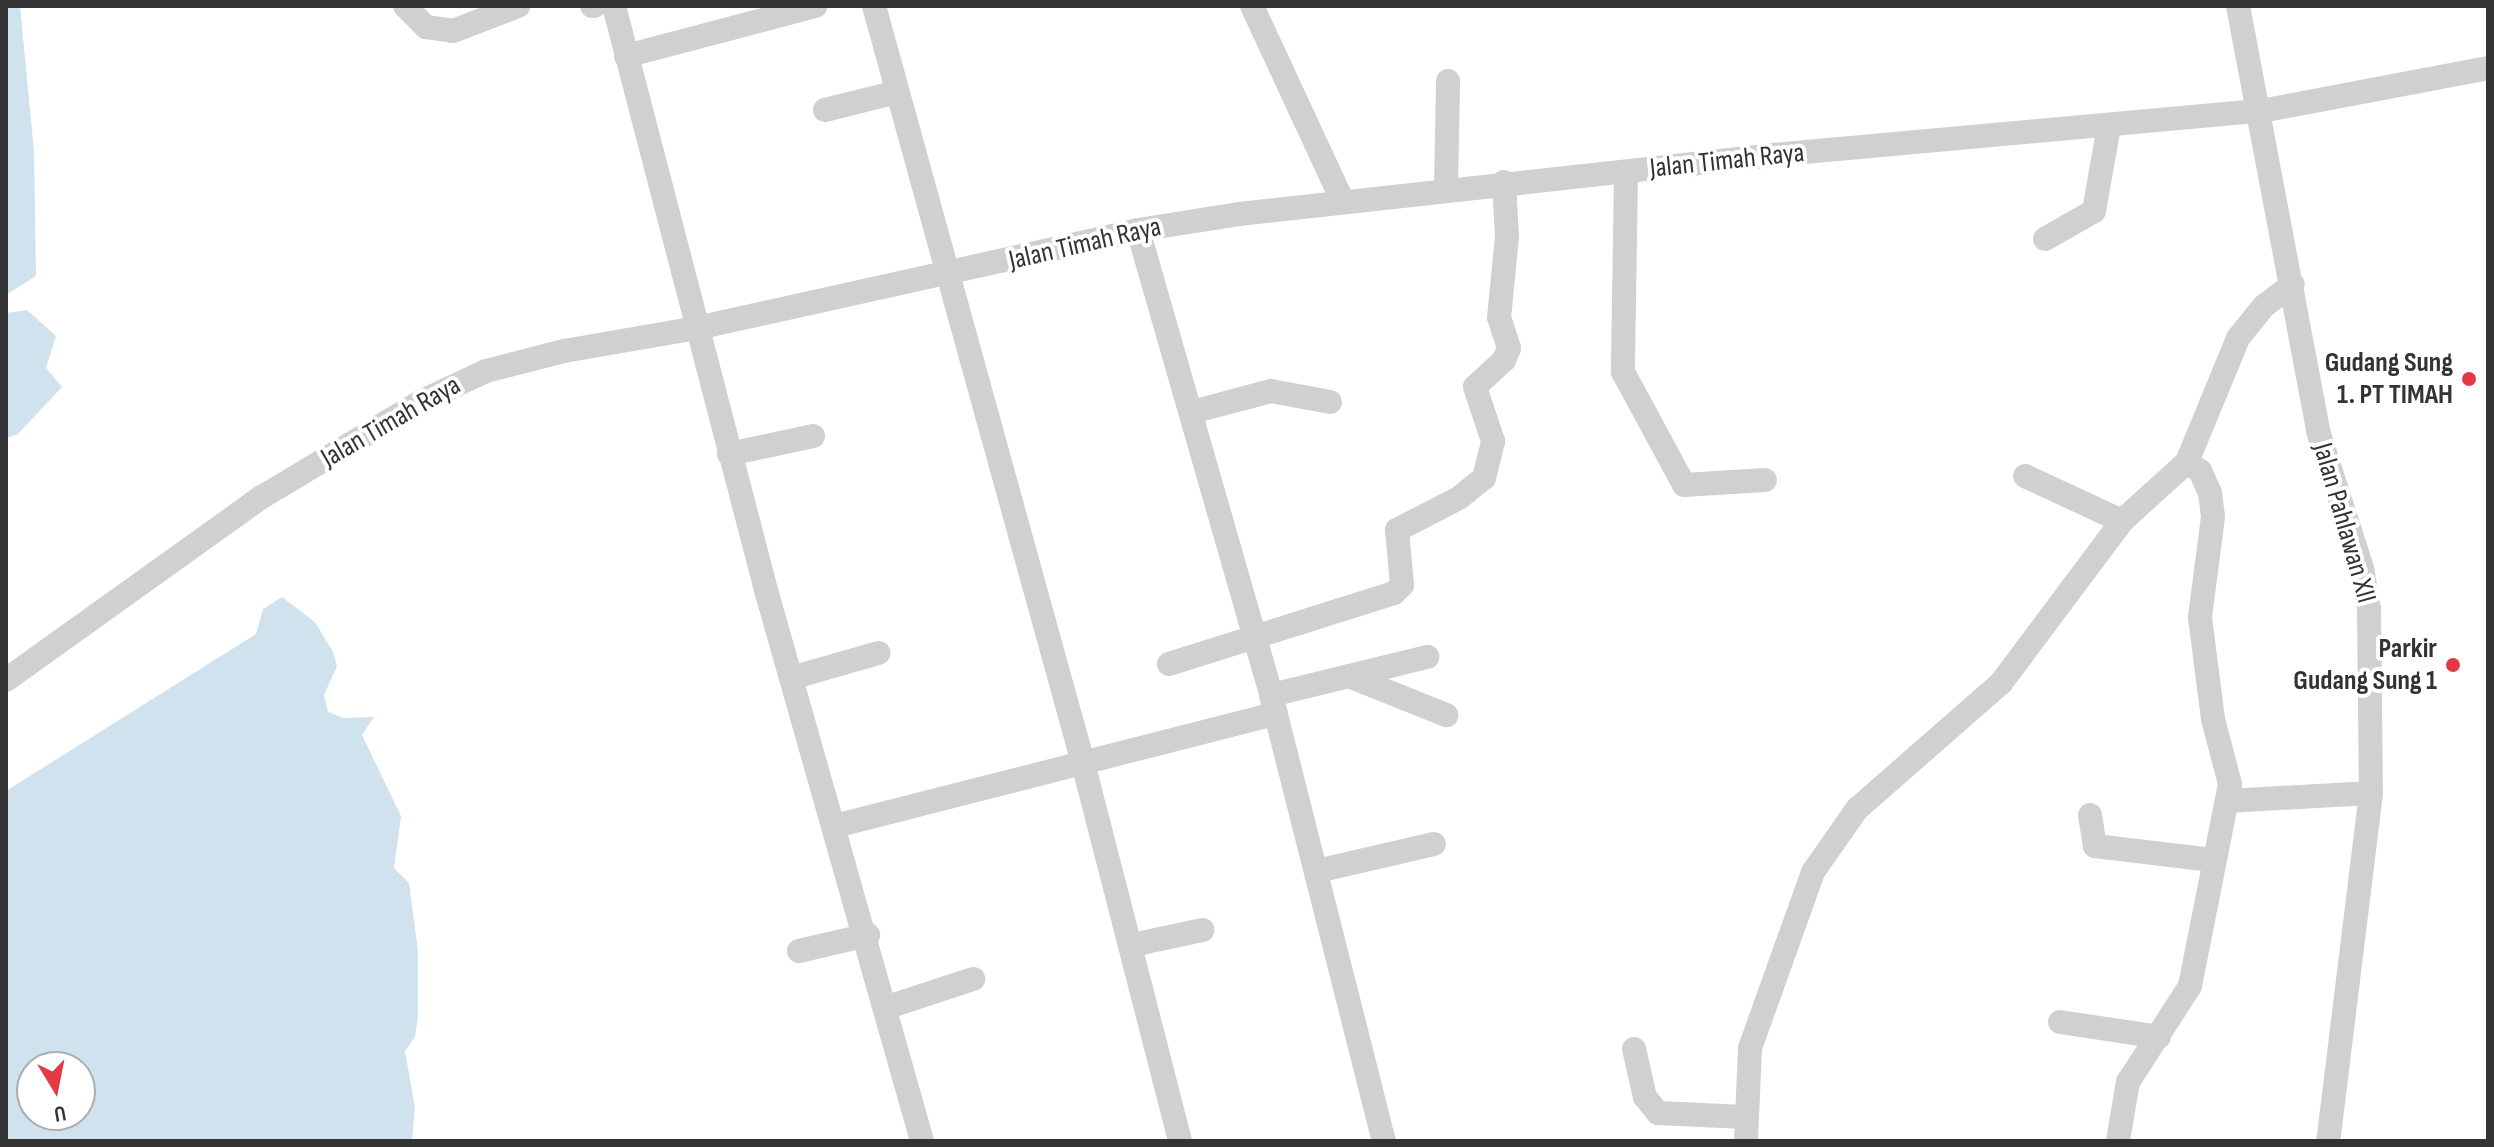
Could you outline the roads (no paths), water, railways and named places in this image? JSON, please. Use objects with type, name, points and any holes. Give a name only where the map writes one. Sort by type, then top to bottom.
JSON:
[{"type":"street","points":[[405,6],[426,27],[453,31],[518,6]]},
{"type":"street","points":[[614,6],[729,454],[791,678],[868,935],[922,1141]]},
{"type":"street","points":[[626,56],[815,6]]},
{"type":"street","points":[[1252,6],[1343,202]]},
{"type":"street","name":"Jalan Pahlawan XII","points":[[2238,6],[2261,111],[2318,431],[2354,540],[2369,609],[2371,793],[2328,1141]]},
{"type":"street","points":[[879,7],[897,92],[1082,759],[1180,1141]]},
{"type":"street","name":"Jalan Timah Raya","points":[[6,680],[262,497],[450,385],[564,351],[697,328],[949,276],[1138,230],[1446,188],[2261,111],[2488,68]]},
{"type":"street","points":[[1446,188],[1448,81]]},
{"type":"street","points":[[825,110],[897,92]]},
{"type":"street","points":[[2045,239],[2094,211],[2109,126]]},
{"type":"street","points":[[1626,173],[1623,372],[1684,485],[1765,480]]},
{"type":"street","points":[[1169,664],[1256,640],[1398,591],[1402,582],[1397,530],[1459,498],[1484,478],[1493,441],[1475,387],[1504,360],[1509,348],[1499,318],[1507,237],[1504,182]]},
{"type":"street","points":[[1138,230],[1256,640],[1384,1141]]},
{"type":"street","points":[[1634,1049],[1645,1097],[1658,1113],[1745,1129],[1750,1048],[1813,872],[1857,809],[2001,683],[2122,521],[2187,462],[2238,338],[2264,306],[2293,284]]},
{"type":"street","points":[[1192,412],[1271,391],[1330,402]]},
{"type":"street","points":[[729,454],[813,436]]},
{"type":"street","points":[[2118,1141],[2128,1082],[2190,986],[2206,922],[2212,860],[2230,784],[2213,719],[2200,617],[2213,517],[2204,478],[2187,462]]},
{"type":"street","points":[[2025,476],[2122,521]]},
{"type":"street","points":[[791,678],[878,653]]},
{"type":"street","points":[[835,826],[1082,759],[1273,704],[1349,676],[1427,657]]},
{"type":"street","points":[[1349,676],[1446,715]]},
{"type":"street","points":[[2227,801],[2371,793]]},
{"type":"street","points":[[2090,815],[2095,846],[2212,860]]},
{"type":"street","points":[[1317,871],[1434,844]]},
{"type":"street","points":[[1132,945],[1202,930]]},
{"type":"street","points":[[799,951],[868,935]]},
{"type":"street","points":[[885,1008],[973,979]]},
{"type":"street","points":[[2060,1022],[2159,1037]]},
{"type":"water","points":[[6,6],[20,6],[34,152],[36,276],[6,295]]},
{"type":"water","points":[[27,310],[56,336],[46,368],[62,387],[18,434],[6,438],[6,313]]},
{"type":"water","points":[[282,597],[315,622],[333,652],[337,666],[324,695],[328,712],[343,718],[374,717],[362,735],[401,816],[394,868],[409,883],[418,951],[418,1017],[415,1037],[405,1051],[415,1108],[412,1141],[6,1141],[6,791],[256,634],[263,609]]},
{"type":"place","name":"Gudang Sung 1. PT TIMAH","points":[[2469,379]]},
{"type":"place","name":"Parkir Gudang Sung 1","points":[[2453,665]]}]
